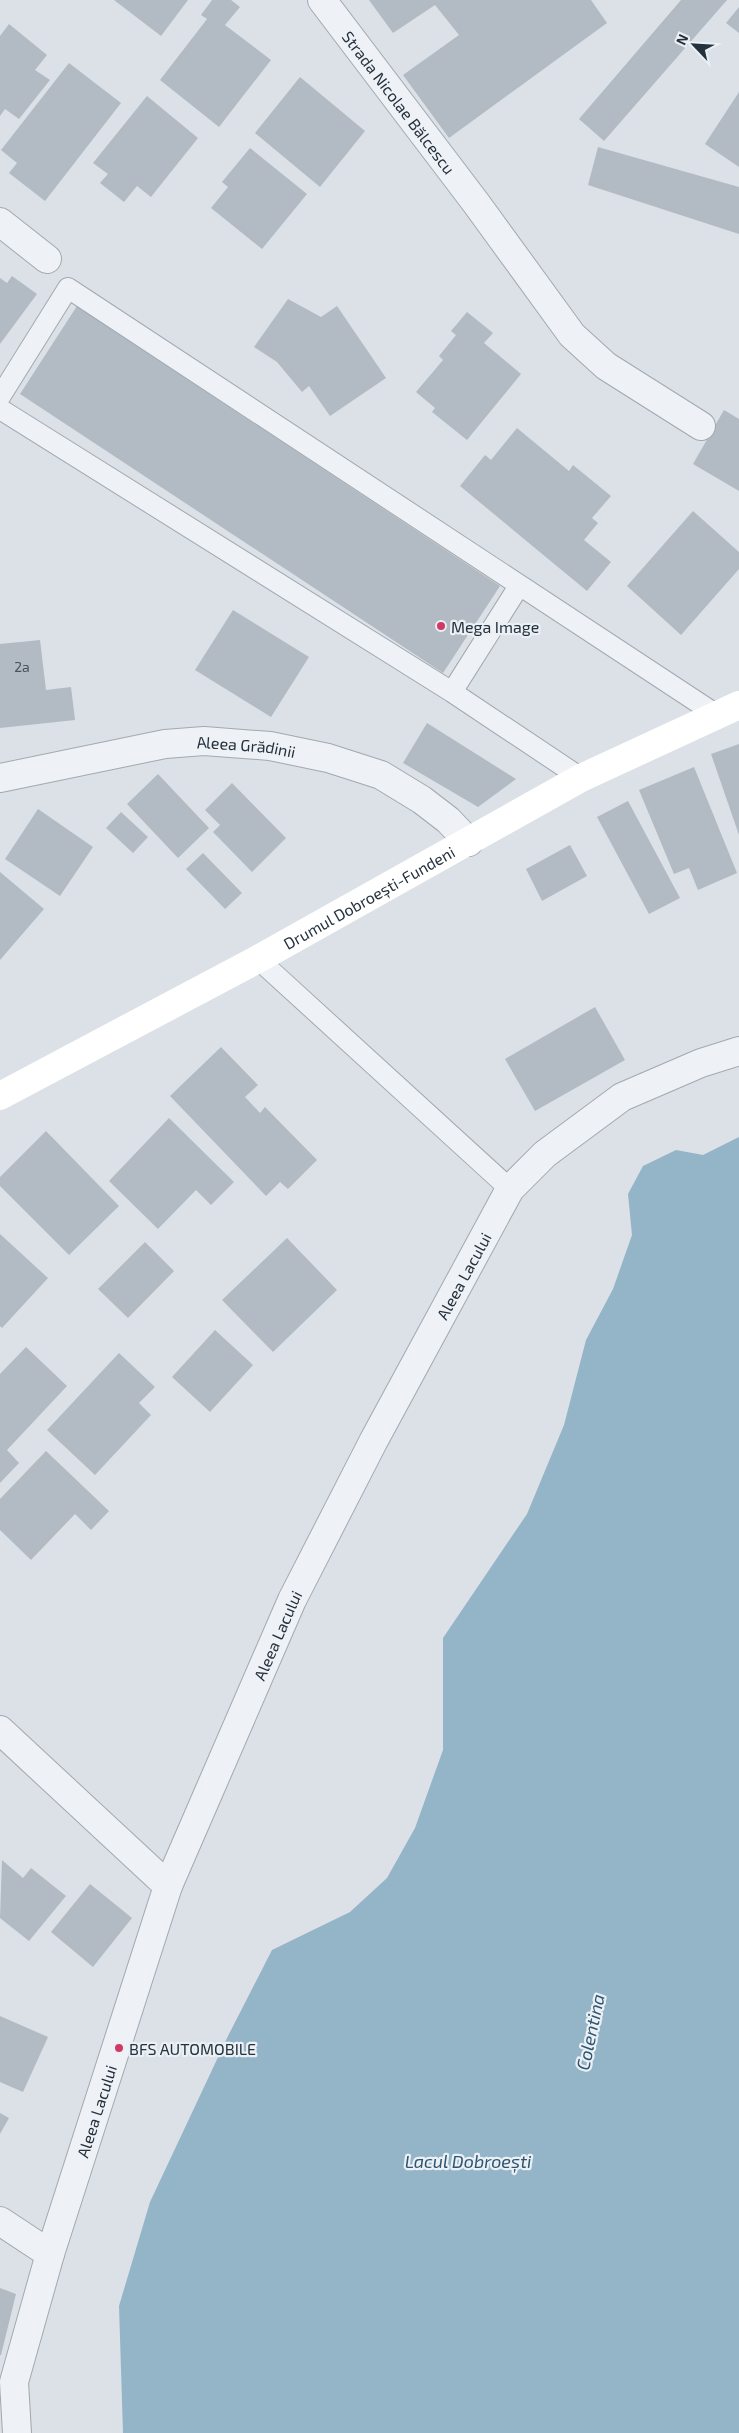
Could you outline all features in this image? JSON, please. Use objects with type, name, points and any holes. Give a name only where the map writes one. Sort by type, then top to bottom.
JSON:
[{"type":"street","name":"Strada Nicolae Bălcescu","points":[[322,0],[476,203],[572,335],[588,352],[606,366],[701,426]]},
{"type":"street","points":[[0,222],[47,259]]},
{"type":"street","name":"Drumul Dobroești-Fundeni","points":[[0,1096],[258,959],[581,778],[728,710]]},
{"type":"street","name":"Aleea Grădinii","points":[[0,778],[165,744],[204,741],[270,746],[328,758],[381,776],[422,800],[448,820],[469,842]]},
{"type":"street","name":"Aleea Lacului","points":[[18,2433],[7,2378],[50,2254],[168,1886],[292,1600],[374,1440],[510,1188],[545,1154],[622,1097],[701,1063],[739,1051]]},
{"type":"street","points":[[0,1730],[168,1886]]},
{"type":"street","points":[[0,2221],[50,2254]]},
{"type":"lane","points":[[0,397],[68,288],[519,586],[728,710]]},
{"type":"lane","points":[[0,409],[452,692],[581,778]]},
{"type":"lane","points":[[452,692],[519,586]]},
{"type":"lane","points":[[258,959],[510,1188]]},
{"type":"water","name":"Lacul Dobroești","points":[[739,1137],[739,2433],[123,2433],[119,2306],[150,2202],[228,2036],[272,1950],[350,1912],[387,1878],[415,1828],[443,1750],[443,1638],[527,1514],[564,1425],[586,1340],[613,1289],[632,1235],[628,1194],[643,1166],[676,1150],[703,1155]]},
{"type":"building","points":[[114,0],[188,0],[161,36]]},
{"type":"building","points":[[212,0],[231,0],[240,7],[225,25],[271,60],[219,127],[160,80],[207,19],[201,15]]},
{"type":"building","points":[[369,0],[591,0],[607,23],[449,138],[403,75],[459,35],[435,5],[393,33]]},
{"type":"building","points":[[681,0],[727,0],[604,141],[579,119]]},
{"type":"building","points":[[739,7],[739,33],[726,23]]},
{"type":"building","points":[[9,24],[47,55],[35,70],[50,80],[19,119],[5,109],[0,116],[0,36]]},
{"type":"building","points":[[69,63],[121,103],[45,201],[9,173],[17,163],[1,150]]},
{"type":"building","points":[[300,77],[365,131],[320,187],[255,133]]},
{"type":"building","points":[[739,92],[739,167],[705,144]]},
{"type":"building","points":[[147,96],[198,138],[151,197],[137,186],[124,202],[100,183],[108,174],[93,163]]},
{"type":"building","points":[[598,147],[739,187],[739,234],[588,185]]},
{"type":"building","points":[[250,148],[307,194],[262,249],[211,208],[228,187],[222,182]]},
{"type":"building","points":[[12,276],[37,294],[0,344],[0,278],[7,283]]},
{"type":"building","points":[[288,299],[321,317],[337,306],[386,378],[330,416],[309,386],[302,392],[277,362],[254,347]]},
{"type":"building","points":[[77,306],[500,586],[443,673],[20,394]]},
{"type":"building","points":[[467,312],[493,333],[484,343],[521,374],[467,440],[432,412],[435,408],[416,392],[443,360],[439,356],[456,335],[451,331]]},
{"type":"building","points":[[724,410],[739,419],[739,491],[693,464]]},
{"type":"building","points":[[517,428],[569,471],[573,465],[611,496],[592,518],[598,523],[584,540],[611,562],[587,591],[460,486],[485,455],[491,460]]},
{"type":"building","points":[[693,511],[739,552],[739,569],[681,635],[627,586]]},
{"type":"building","points":[[233,610],[309,657],[271,717],[195,670]]},
{"type":"building","points":[[40,640],[46,690],[71,687],[75,720],[0,728],[0,644]]},
{"type":"building","points":[[427,723],[516,779],[478,807],[403,763]]},
{"type":"building","points":[[739,744],[739,835],[711,754]]},
{"type":"building","points":[[694,767],[737,873],[698,890],[689,868],[674,874],[639,790]]},
{"type":"building","points":[[158,774],[209,828],[178,858],[127,804]]},
{"type":"building","points":[[232,783],[286,838],[252,872],[213,832],[220,825],[205,810]]},
{"type":"building","points":[[628,801],[680,898],[649,914],[597,817]]},
{"type":"building","points":[[38,809],[93,847],[60,896],[5,859]]},
{"type":"building","points":[[121,812],[148,837],[133,853],[106,828]]},
{"type":"building","points":[[570,845],[587,876],[542,901],[526,869]]},
{"type":"building","points":[[203,853],[242,893],[225,909],[186,869]]},
{"type":"building","points":[[0,872],[44,909],[0,960]]},
{"type":"building","points":[[595,1007],[625,1060],[535,1111],[505,1059]]},
{"type":"building","points":[[221,1047],[258,1085],[245,1097],[260,1113],[265,1107],[317,1160],[288,1189],[280,1182],[266,1196],[170,1096]]},
{"type":"building","points":[[169,1118],[234,1182],[211,1205],[196,1190],[158,1229],[109,1181]]},
{"type":"building","points":[[46,1131],[119,1206],[69,1255],[0,1186],[0,1177]]},
{"type":"building","points":[[0,1234],[48,1278],[2,1328],[0,1326]]},
{"type":"building","points":[[287,1238],[337,1290],[273,1352],[222,1300]]},
{"type":"building","points":[[145,1242],[174,1271],[128,1318],[98,1289]]},
{"type":"building","points":[[215,1330],[253,1365],[210,1412],[172,1377]]},
{"type":"building","points":[[26,1347],[67,1386],[7,1450],[19,1463],[0,1483],[0,1374]]},
{"type":"building","points":[[119,1353],[155,1387],[139,1403],[151,1415],[95,1475],[47,1430]]},
{"type":"building","points":[[46,1451],[109,1511],[91,1530],[75,1514],[31,1560],[0,1530],[0,1499]]},
{"type":"building","points":[[2,1860],[23,1878],[31,1868],[66,1896],[29,1941],[0,1918]]},
{"type":"building","points":[[90,1884],[132,1918],[93,1967],[51,1932]]},
{"type":"building","points":[[0,2016],[48,2037],[23,2092],[0,2082]]},
{"type":"building","points":[[0,2113],[9,2118],[0,2134]]},
{"type":"building","points":[[0,2288],[16,2294],[1,2355],[0,2355]]},
{"type":"place","name":"Mega Image","points":[[441,626]]},
{"type":"place","name":"BFS AUTOMOBILE","points":[[119,2048]]},
{"type":"water label","name":"Colentina","points":[[590,2032]]}]
